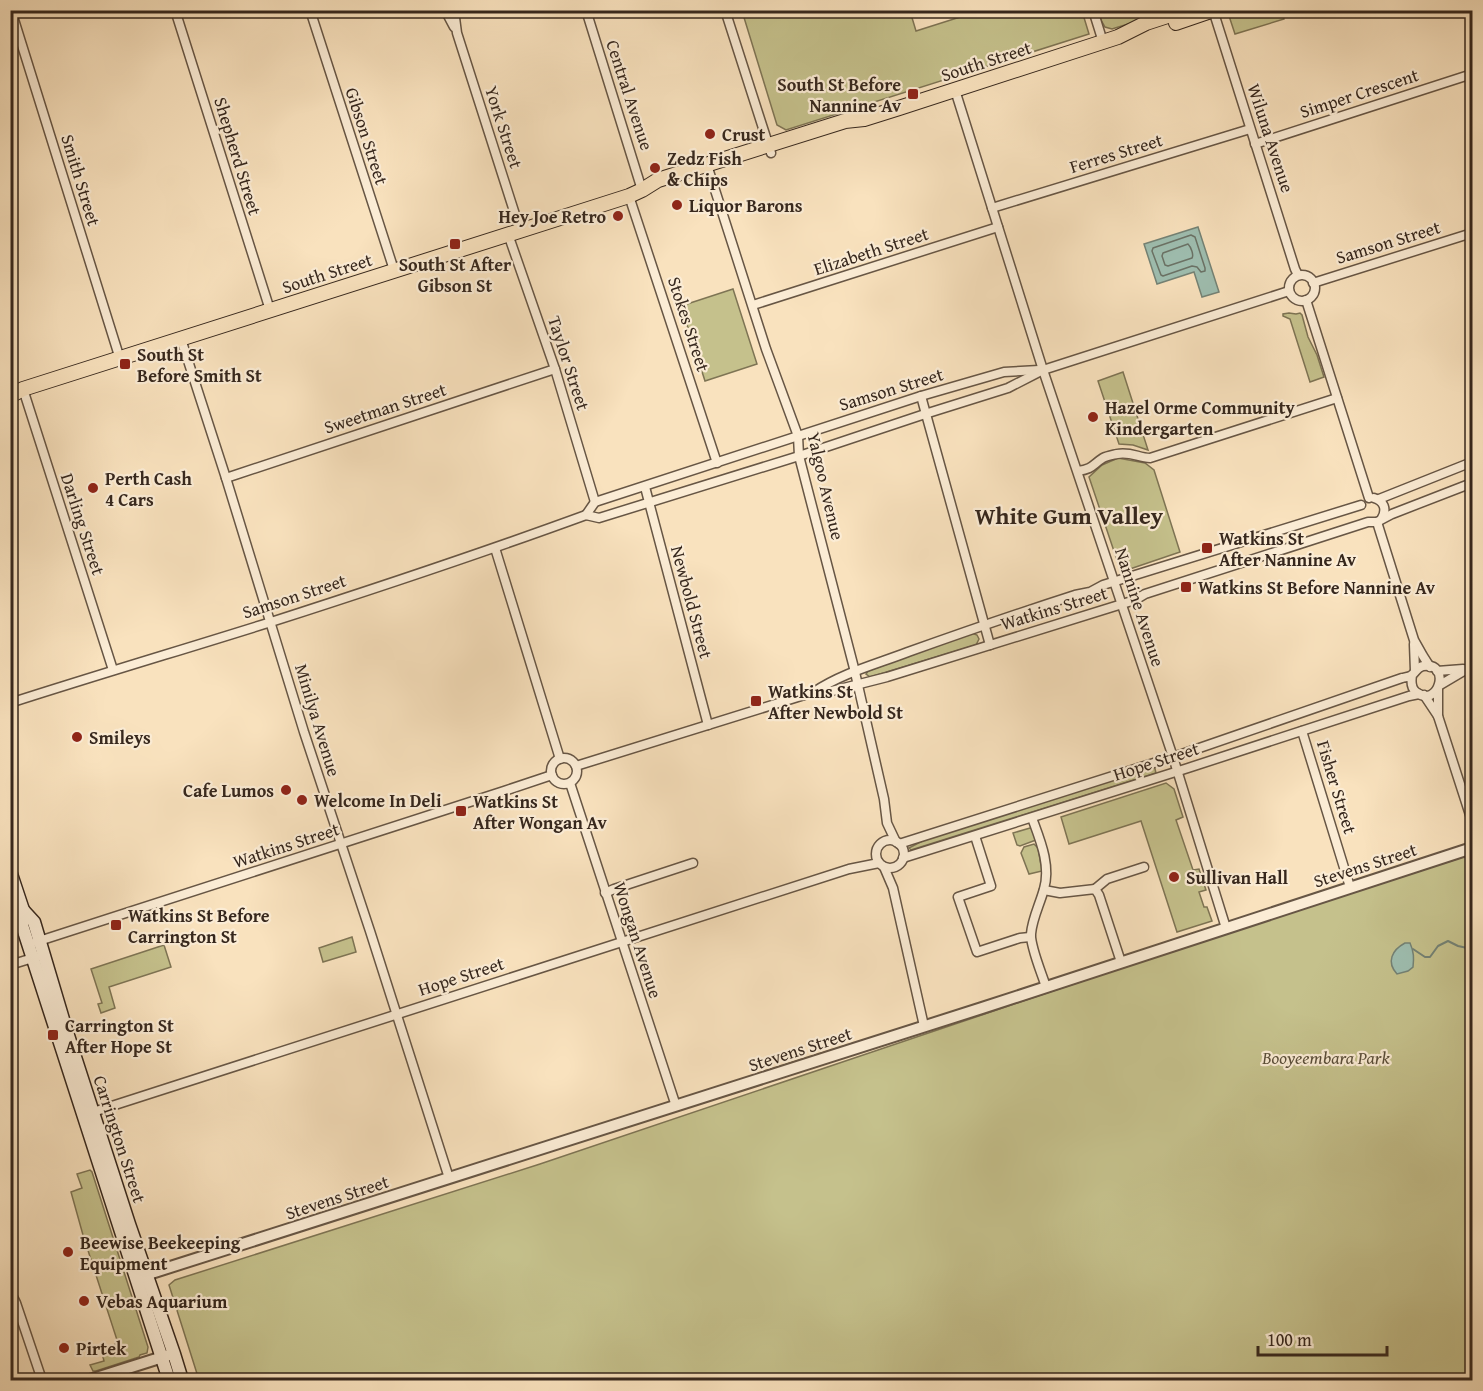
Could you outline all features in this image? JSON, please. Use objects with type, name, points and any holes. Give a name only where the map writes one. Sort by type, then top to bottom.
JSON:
[{"type":"main road","name":"South Street","points":[[15,392],[636,193],[658,180],[708,169],[845,121],[864,118],[1103,42],[1146,23],[1186,10]]},
{"type":"main road","name":"South Street","points":[[1118,37],[1151,31],[1213,11]]},
{"type":"main road","name":"Carrington Street","points":[[10,871],[23,910],[22,925],[34,943],[141,1277],[169,1380]]},
{"type":"main road","name":"Carrington Street","points":[[141,1277],[174,1354],[182,1380]]},
{"type":"street","name":"Smith Street","points":[[11,10],[120,358]]},
{"type":"street","name":"Shepherd Street","points":[[175,10],[270,310]]},
{"type":"street","name":"Gibson Street","points":[[310,10],[394,270]]},
{"type":"street","name":"York Street","points":[[445,10],[457,33]]},
{"type":"street","name":"York Street","points":[[454,10],[457,33],[514,232]]},
{"type":"street","name":"Central Avenue","points":[[586,10],[636,193]]},
{"type":"street","points":[[725,10],[770,149]]},
{"type":"street","points":[[1093,10],[1103,42]]},
{"type":"street","name":"Wiluna Avenue","points":[[1213,11],[1298,275]]},
{"type":"street","name":"Simper Crescent","points":[[1255,144],[1473,75]]},
{"type":"street","name":"Nannine Avenue","points":[[955,90],[1043,370],[1178,772],[1226,928]]},
{"type":"street","name":"Ferres Street","points":[[992,208],[1250,129]]},
{"type":"street","name":"Yalgoo Avenue","points":[[708,169],[766,350],[798,436],[799,456],[855,672],[888,823],[897,843]]},
{"type":"street","name":"Stokes Street","points":[[636,193],[717,463]]},
{"type":"street","name":"Elizabeth Street","points":[[753,305],[999,227]]},
{"type":"street","name":"Taylor Street","points":[[514,232],[595,502]]},
{"type":"street","name":"Samson Street","points":[[1313,283],[1473,233]]},
{"type":"street","points":[[1298,275],[1307,276],[1313,283],[1313,293],[1306,300],[1295,299],[1289,291],[1291,281],[1298,275]]},
{"type":"street","name":"Samson Street","points":[[10,703],[271,622],[495,548],[586,515],[599,518],[799,456],[1008,388],[1043,370],[1289,291]]},
{"type":"street","points":[[1306,300],[1369,498]]},
{"type":"street","name":"Minilya Avenue","points":[[181,339],[304,732],[449,1178]]},
{"type":"street","name":"Sweetman Street","points":[[226,478],[555,369]]},
{"type":"street","name":"Samson Street","points":[[595,502],[921,396],[1004,372],[1043,370]]},
{"type":"street","name":"Darling Street","points":[[15,392],[113,670]]},
{"type":"street","points":[[921,396],[990,645]]},
{"type":"street","points":[[1078,471],[1091,468],[1103,459],[1119,453],[1150,458],[1337,398]]},
{"type":"street","points":[[1379,499],[1473,462]]},
{"type":"street","name":"Watkins Street","points":[[814,692],[828,692],[857,685],[1135,600],[1145,594],[1376,521],[1473,483]]},
{"type":"street","name":"Newbold Street","points":[[645,487],[708,725]]},
{"type":"street","points":[[1374,497],[1379,499],[1385,508],[1385,512],[1376,521],[1364,519],[1360,514],[1361,505],[1374,497]]},
{"type":"street","points":[[586,515],[595,502]]},
{"type":"street","name":"Watkins Street","points":[[576,766],[814,692],[828,683],[855,672],[984,625],[1090,592],[1103,585],[1361,505]]},
{"type":"street","points":[[1376,521],[1414,640],[1440,678],[1438,716]]},
{"type":"street","points":[[495,548],[560,759]]},
{"type":"street","points":[[1414,640],[1412,686],[1438,716],[1473,821]]},
{"type":"street","points":[[1414,673],[1422,666],[1434,669],[1470,668]]},
{"type":"street","points":[[1422,695],[1434,693],[1439,687],[1470,668]]},
{"type":"street","name":"Hope Street","points":[[897,843],[1173,757],[1414,673]]},
{"type":"street","name":"Hope Street","points":[[903,858],[1178,772],[1409,696],[1422,695]]},
{"type":"street","name":"Fisher Street","points":[[1302,731],[1350,887]]},
{"type":"street","points":[[560,759],[571,760],[576,766],[576,777],[570,783],[561,783],[552,774],[554,763],[560,759]]},
{"type":"street","name":"Watkins Street","points":[[34,943],[552,774]]},
{"type":"street","name":"Wongan Avenue","points":[[570,783],[676,1106]]},
{"type":"street","points":[[1032,818],[1047,864],[1047,872],[1030,937],[1046,987]]},
{"type":"street","name":"Yalgoo Avenue","points":[[883,842],[888,823]]},
{"type":"street","points":[[975,836],[991,886],[958,897],[977,952],[1030,937]]},
{"type":"street","points":[[894,888],[876,856],[877,848],[887,841],[897,843],[903,850],[903,858],[895,867],[894,888],[924,1026]]},
{"type":"street","name":"Stevens Street","points":[[141,1277],[1473,848]]},
{"type":"street","name":"Hope Street","points":[[849,869],[876,852]]},
{"type":"street","points":[[605,893],[693,862]]},
{"type":"street","points":[[882,865],[895,867]]},
{"type":"street","name":"Hope Street","points":[[88,1113],[849,869],[882,865]]},
{"type":"street","points":[[1044,890],[1060,893],[1095,888],[1107,879],[1144,867]]},
{"type":"street","points":[[1095,888],[1121,962]]},
{"type":"street","points":[[10,965],[38,956]]},
{"type":"street","points":[[10,1291],[16,1302],[42,1380]]},
{"type":"street","points":[[90,1380],[174,1354]]},
{"type":"green space","points":[[742,11],[910,11],[916,31],[979,11],[1082,11],[1089,34],[786,130],[777,125]]},
{"type":"green space","points":[[1098,11],[1170,11],[1112,29],[1105,27]]},
{"type":"green space","points":[[1236,11],[1282,11],[1284,19],[1235,34],[1229,16]]},
{"type":"green space","points":[[733,289],[757,364],[705,381],[681,306]]},
{"type":"green space","points":[[1289,313],[1302,315],[1324,377],[1310,382],[1290,319],[1283,316]]},
{"type":"green space","points":[[1123,372],[1148,450],[1133,445],[1119,444],[1098,381]]},
{"type":"green space","points":[[1118,458],[1145,463],[1154,470],[1180,552],[1121,572],[1089,477],[1102,465]]},
{"type":"green space","points":[[972,633],[979,639],[976,645],[870,677],[866,674],[868,671]]},
{"type":"green space","points":[[1154,765],[1156,773],[911,850],[909,848],[941,831]]},
{"type":"green space","points":[[1166,783],[1174,789],[1183,817],[1176,820],[1193,870],[1199,869],[1206,890],[1199,892],[1212,921],[1177,932],[1141,821],[1069,844],[1061,817]]},
{"type":"green space","points":[[1030,828],[1036,840],[1017,845],[1013,833]]},
{"type":"green space","points":[[1034,844],[1038,848],[1042,871],[1029,874],[1021,853],[1024,847]]},
{"type":"green space","name":"Booyeembara Park","points":[[1472,854],[1472,1380],[199,1380],[169,1285],[175,1280],[540,1164],[1133,964]]},
{"type":"green space","points":[[352,937],[356,952],[323,962],[319,948]]},
{"type":"green space","points":[[164,945],[171,967],[109,987],[115,1008],[101,1013],[98,1004],[102,1003],[91,969]]},
{"type":"green space","points":[[90,1170],[148,1347],[147,1353],[139,1357],[96,1371],[93,1371],[90,1365],[104,1361],[102,1353],[112,1349],[111,1346],[118,1343],[71,1192],[82,1188],[77,1174]]},
{"type":"water","points":[[1198,227],[1219,292],[1202,297],[1194,272],[1157,284],[1144,244]]},
{"type":"water","points":[[1405,943],[1410,943],[1411,946],[1413,967],[1397,974],[1392,965],[1392,957]]},
{"type":"waterway","points":[[1413,949],[1425,957],[1430,957],[1438,946],[1448,941],[1472,949]]},
{"type":"place","name":"South St Before Nannine Av","points":[[913,94]]},
{"type":"place","name":"Crust","points":[[710,134]]},
{"type":"place","name":"Zedz Fish & Chips","points":[[655,168]]},
{"type":"place","name":"Liquor Barons","points":[[677,205]]},
{"type":"place","name":"Hey Joe Retro","points":[[618,216]]},
{"type":"place","name":"South St After Gibson St","points":[[455,244]]},
{"type":"place","name":"South St Before Smith St","points":[[125,364]]},
{"type":"place","name":"Hazel Orme Community Kindergarten","points":[[1093,417]]},
{"type":"place","name":"Perth Cash 4 Cars","points":[[93,488]]},
{"type":"place","name":"Watkins St After Nannine Av","points":[[1207,548]]},
{"type":"place","name":"Watkins St Before Nannine Av","points":[[1186,587]]},
{"type":"place","name":"Watkins St After Newbold St","points":[[756,701]]},
{"type":"place","name":"Smileys","points":[[77,737]]},
{"type":"place","name":"Cafe Lumos","points":[[286,790]]},
{"type":"place","name":"Welcome In Deli","points":[[302,800]]},
{"type":"place","name":"Watkins St After Wongan Av","points":[[461,811]]},
{"type":"place","name":"Sullivan Hall","points":[[1174,877]]},
{"type":"place","name":"Watkins St Before Carrington St","points":[[116,925]]},
{"type":"place","name":"Carrington St After Hope St","points":[[53,1035]]},
{"type":"place","name":"Beewise Beekeeping Equipment","points":[[68,1252]]},
{"type":"place","name":"Vebas Aquarium","points":[[84,1301]]},
{"type":"place","name":"Pirtek","points":[[64,1348]]},
{"type":"district","name":"White Gum Valley","points":[[1069,515]]}]
